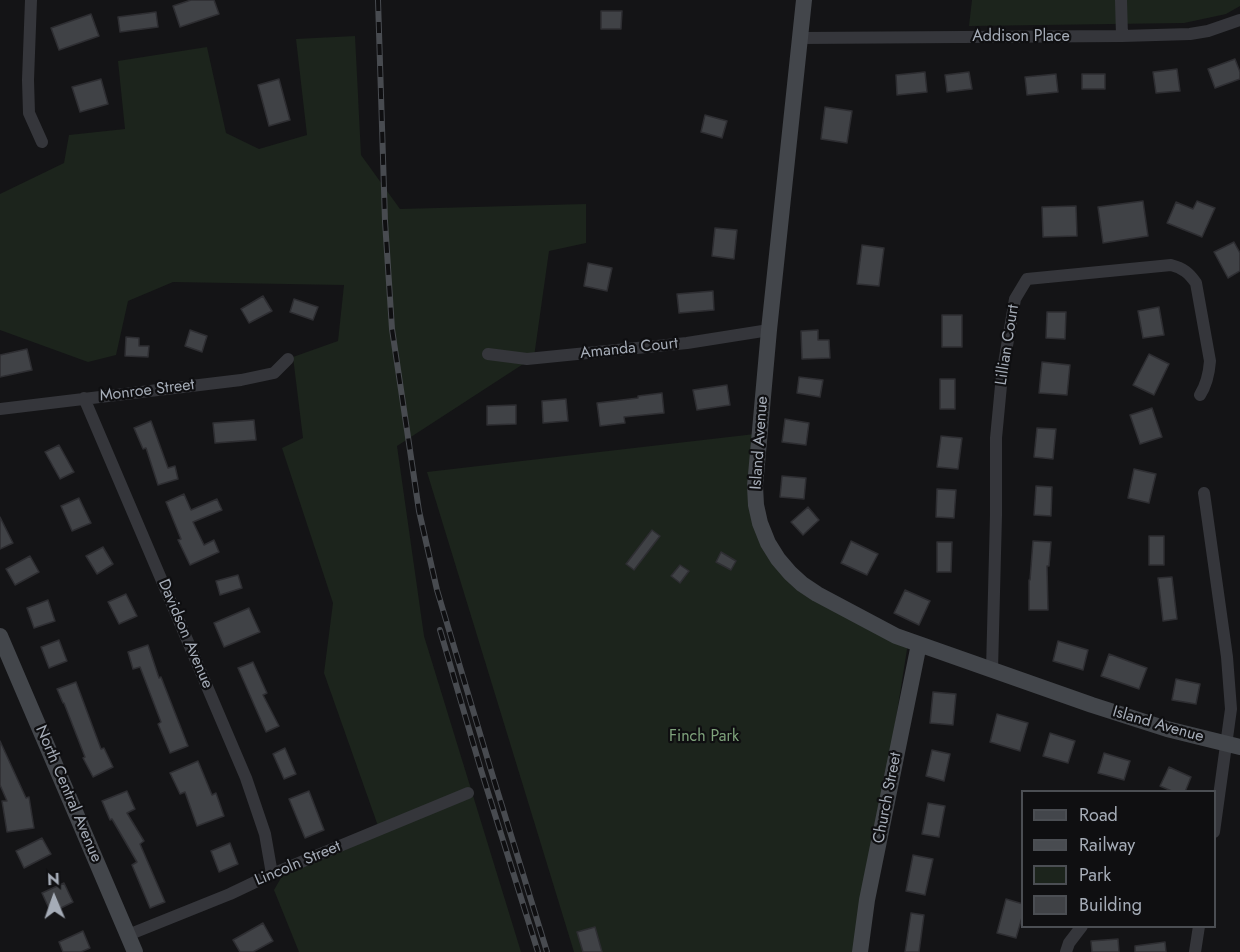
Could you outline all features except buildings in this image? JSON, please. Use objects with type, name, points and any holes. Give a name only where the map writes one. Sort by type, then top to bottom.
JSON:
[{"type":"street","points":[[31,0],[29,113],[42,142]]},
{"type":"street","name":"Island Avenue","points":[[804,0],[755,486],[760,523],[768,543],[778,559],[802,584],[896,636],[1167,729],[1234,746]]},
{"type":"street","points":[[1121,0],[1122,36]]},
{"type":"street","name":"Addison Place","points":[[800,38],[1190,34],[1208,31],[1240,20]]},
{"type":"street","name":"Lillian Court","points":[[992,670],[996,438],[1002,375],[1015,299],[1027,279],[1171,265],[1180,267],[1196,283],[1210,361],[1206,386],[1200,395]]},
{"type":"street","name":"Amanda Court","points":[[488,354],[527,359],[687,343],[769,330]]},
{"type":"street","name":"Monroe Street","points":[[0,409],[241,380],[274,373],[288,359]]},
{"type":"street","name":"Davidson Avenue","points":[[84,398],[246,778],[264,834],[272,874]]},
{"type":"street","points":[[1204,493],[1227,657],[1234,746],[1216,827]]},
{"type":"street","name":"North Central Avenue","points":[[0,636],[135,952]]},
{"type":"street","name":"Church Street","points":[[860,952],[867,900],[919,644]]},
{"type":"street","name":"Lincoln Street","points":[[128,936],[468,793]]},
{"type":"street","points":[[1066,952],[1081,928]]},
{"type":"street","points":[[1195,952],[1199,928]]},
{"type":"green space","points":[[972,0],[1240,0],[1240,6],[1226,14],[1184,23],[969,26]]},
{"type":"green space","points":[[355,36],[361,155],[400,209],[586,204],[586,243],[549,251],[534,357],[397,446],[424,636],[521,952],[299,952],[274,890],[289,864],[378,826],[324,673],[333,603],[282,448],[303,438],[293,357],[338,341],[344,285],[173,282],[128,301],[116,355],[88,362],[0,330],[0,194],[64,163],[69,135],[125,129],[118,61],[207,47],[226,133],[259,149],[307,135],[296,39]]},
{"type":"green space","name":"Finch Park","points":[[755,434],[754,491],[786,566],[908,643],[859,952],[574,952],[427,472]]},
{"type":"railway","points":[[378,0],[385,221],[392,329],[419,511],[437,590],[547,952]]},
{"type":"railway","points":[[440,630],[538,952]]}]
